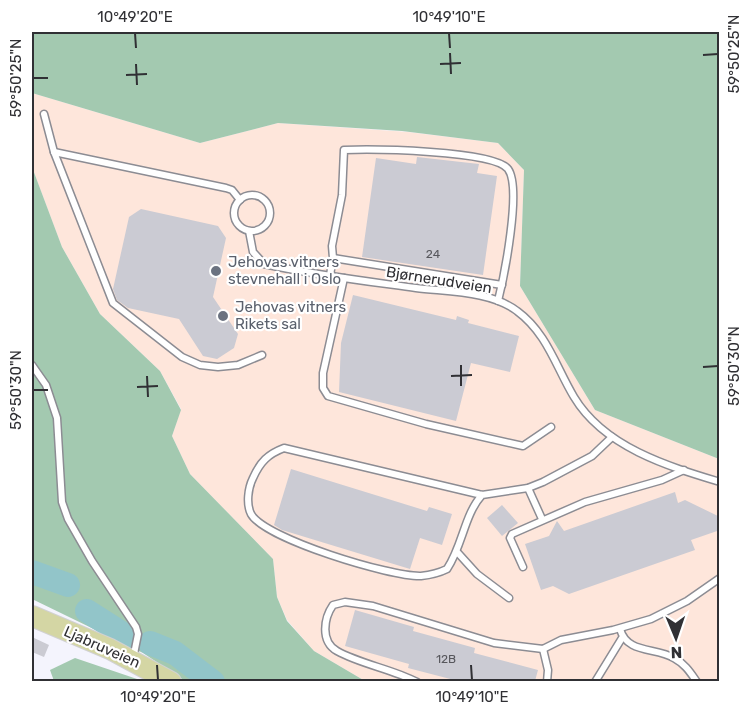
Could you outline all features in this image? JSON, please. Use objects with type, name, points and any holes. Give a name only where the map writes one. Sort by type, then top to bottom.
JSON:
[{"type":"main road","name":"Ljabruveien","points":[[32,616],[133,660],[171,681]]},
{"type":"lane","points":[[44,114],[54,152],[106,292],[119,309],[182,357],[200,364],[218,367],[238,364],[262,355]]},
{"type":"lane","points":[[330,275],[333,258],[332,246],[342,195],[344,150],[416,150],[480,158],[505,166],[510,173],[512,221],[498,301]]},
{"type":"lane","points":[[54,152],[226,188],[232,190],[240,200]]},
{"type":"lane","points":[[250,196],[259,197],[266,202],[269,210],[264,227],[249,231],[242,228],[235,217],[235,208],[240,200],[250,196]]},
{"type":"lane","name":"Bjørnerudveien","points":[[249,231],[253,252],[264,264],[344,278],[464,294],[498,301],[516,310],[536,327],[575,399],[590,418],[612,437],[657,460],[720,482]]},
{"type":"lane","points":[[333,258],[502,285]]},
{"type":"lane","points":[[344,278],[323,373],[323,388],[328,396],[426,424],[523,446],[551,427]]},
{"type":"lane","points":[[32,364],[46,384],[57,418],[63,507],[92,561],[136,627],[138,633],[133,660]]},
{"type":"lane","points":[[482,495],[473,505],[458,553],[447,569],[440,573],[420,576],[377,568],[278,535],[259,524],[250,513],[248,501],[251,482],[259,464],[270,453],[284,448],[482,495],[528,488],[592,456],[612,437]]},
{"type":"lane","points":[[523,567],[510,536],[542,519],[684,470]]},
{"type":"lane","points":[[528,488],[542,519]]},
{"type":"lane","points":[[458,553],[477,574],[509,598]]},
{"type":"lane","points":[[417,681],[336,650],[325,632],[325,621],[333,605],[345,602],[373,606],[494,643],[543,649],[561,640],[620,629],[669,612],[718,582]]},
{"type":"lane","points":[[620,629],[622,638],[634,647],[672,657],[685,665],[697,681]]},
{"type":"lane","points":[[595,681],[622,638]]},
{"type":"lane","points":[[543,649],[548,670],[546,681]]},
{"type":"shaded area","points":[[32,93],[200,143],[278,123],[408,132],[498,143],[524,170],[520,286],[595,410],[719,459],[719,681],[365,681],[314,651],[287,620],[277,597],[273,559],[190,474],[172,436],[181,409],[160,371],[100,314],[62,247],[32,167]]},
{"type":"green space","points":[[32,32],[719,32],[719,459],[595,410],[520,286],[524,170],[498,143],[402,131],[278,123],[200,143],[32,93]]},
{"type":"green space","points":[[32,167],[62,247],[100,314],[160,371],[181,410],[172,436],[190,474],[273,559],[277,597],[287,621],[314,651],[365,681],[185,681],[143,653],[32,599]]},
{"type":"green space","points":[[75,658],[141,681],[54,681],[50,670]]},
{"type":"building","points":[[417,157],[479,164],[477,173],[497,176],[483,275],[362,257],[376,158],[416,164]]},
{"type":"building","points":[[141,209],[218,226],[226,238],[213,297],[238,334],[234,348],[217,359],[203,356],[179,319],[128,308],[117,300],[113,289],[129,217]]},
{"type":"building","points":[[353,295],[456,320],[457,316],[469,320],[468,323],[519,336],[510,372],[471,363],[456,421],[339,392],[341,343]]},
{"type":"building","points":[[291,469],[427,511],[429,507],[452,514],[442,545],[420,538],[410,569],[282,530],[274,525]]},
{"type":"building","points":[[675,492],[678,503],[685,500],[720,517],[720,530],[691,540],[695,550],[569,594],[553,586],[541,590],[525,544],[549,536],[557,521],[564,531]]},
{"type":"building","points":[[502,505],[518,523],[502,536],[487,518]]},
{"type":"building","points":[[355,610],[414,627],[413,631],[475,648],[474,653],[538,670],[535,681],[458,681],[408,668],[409,664],[345,646]]},
{"type":"building","points":[[32,637],[49,645],[44,657],[32,652]]},
{"type":"waterway","points":[[32,572],[68,585]]},
{"type":"waterway","points":[[87,611],[131,639]]},
{"type":"waterway","points":[[150,643],[175,653],[213,682]]},
{"type":"place","name":"Jehovas vitners stevnehall i Oslo","points":[[216,271]]},
{"type":"place","name":"Jehovas vitners Rikets sal","points":[[223,316]]}]
